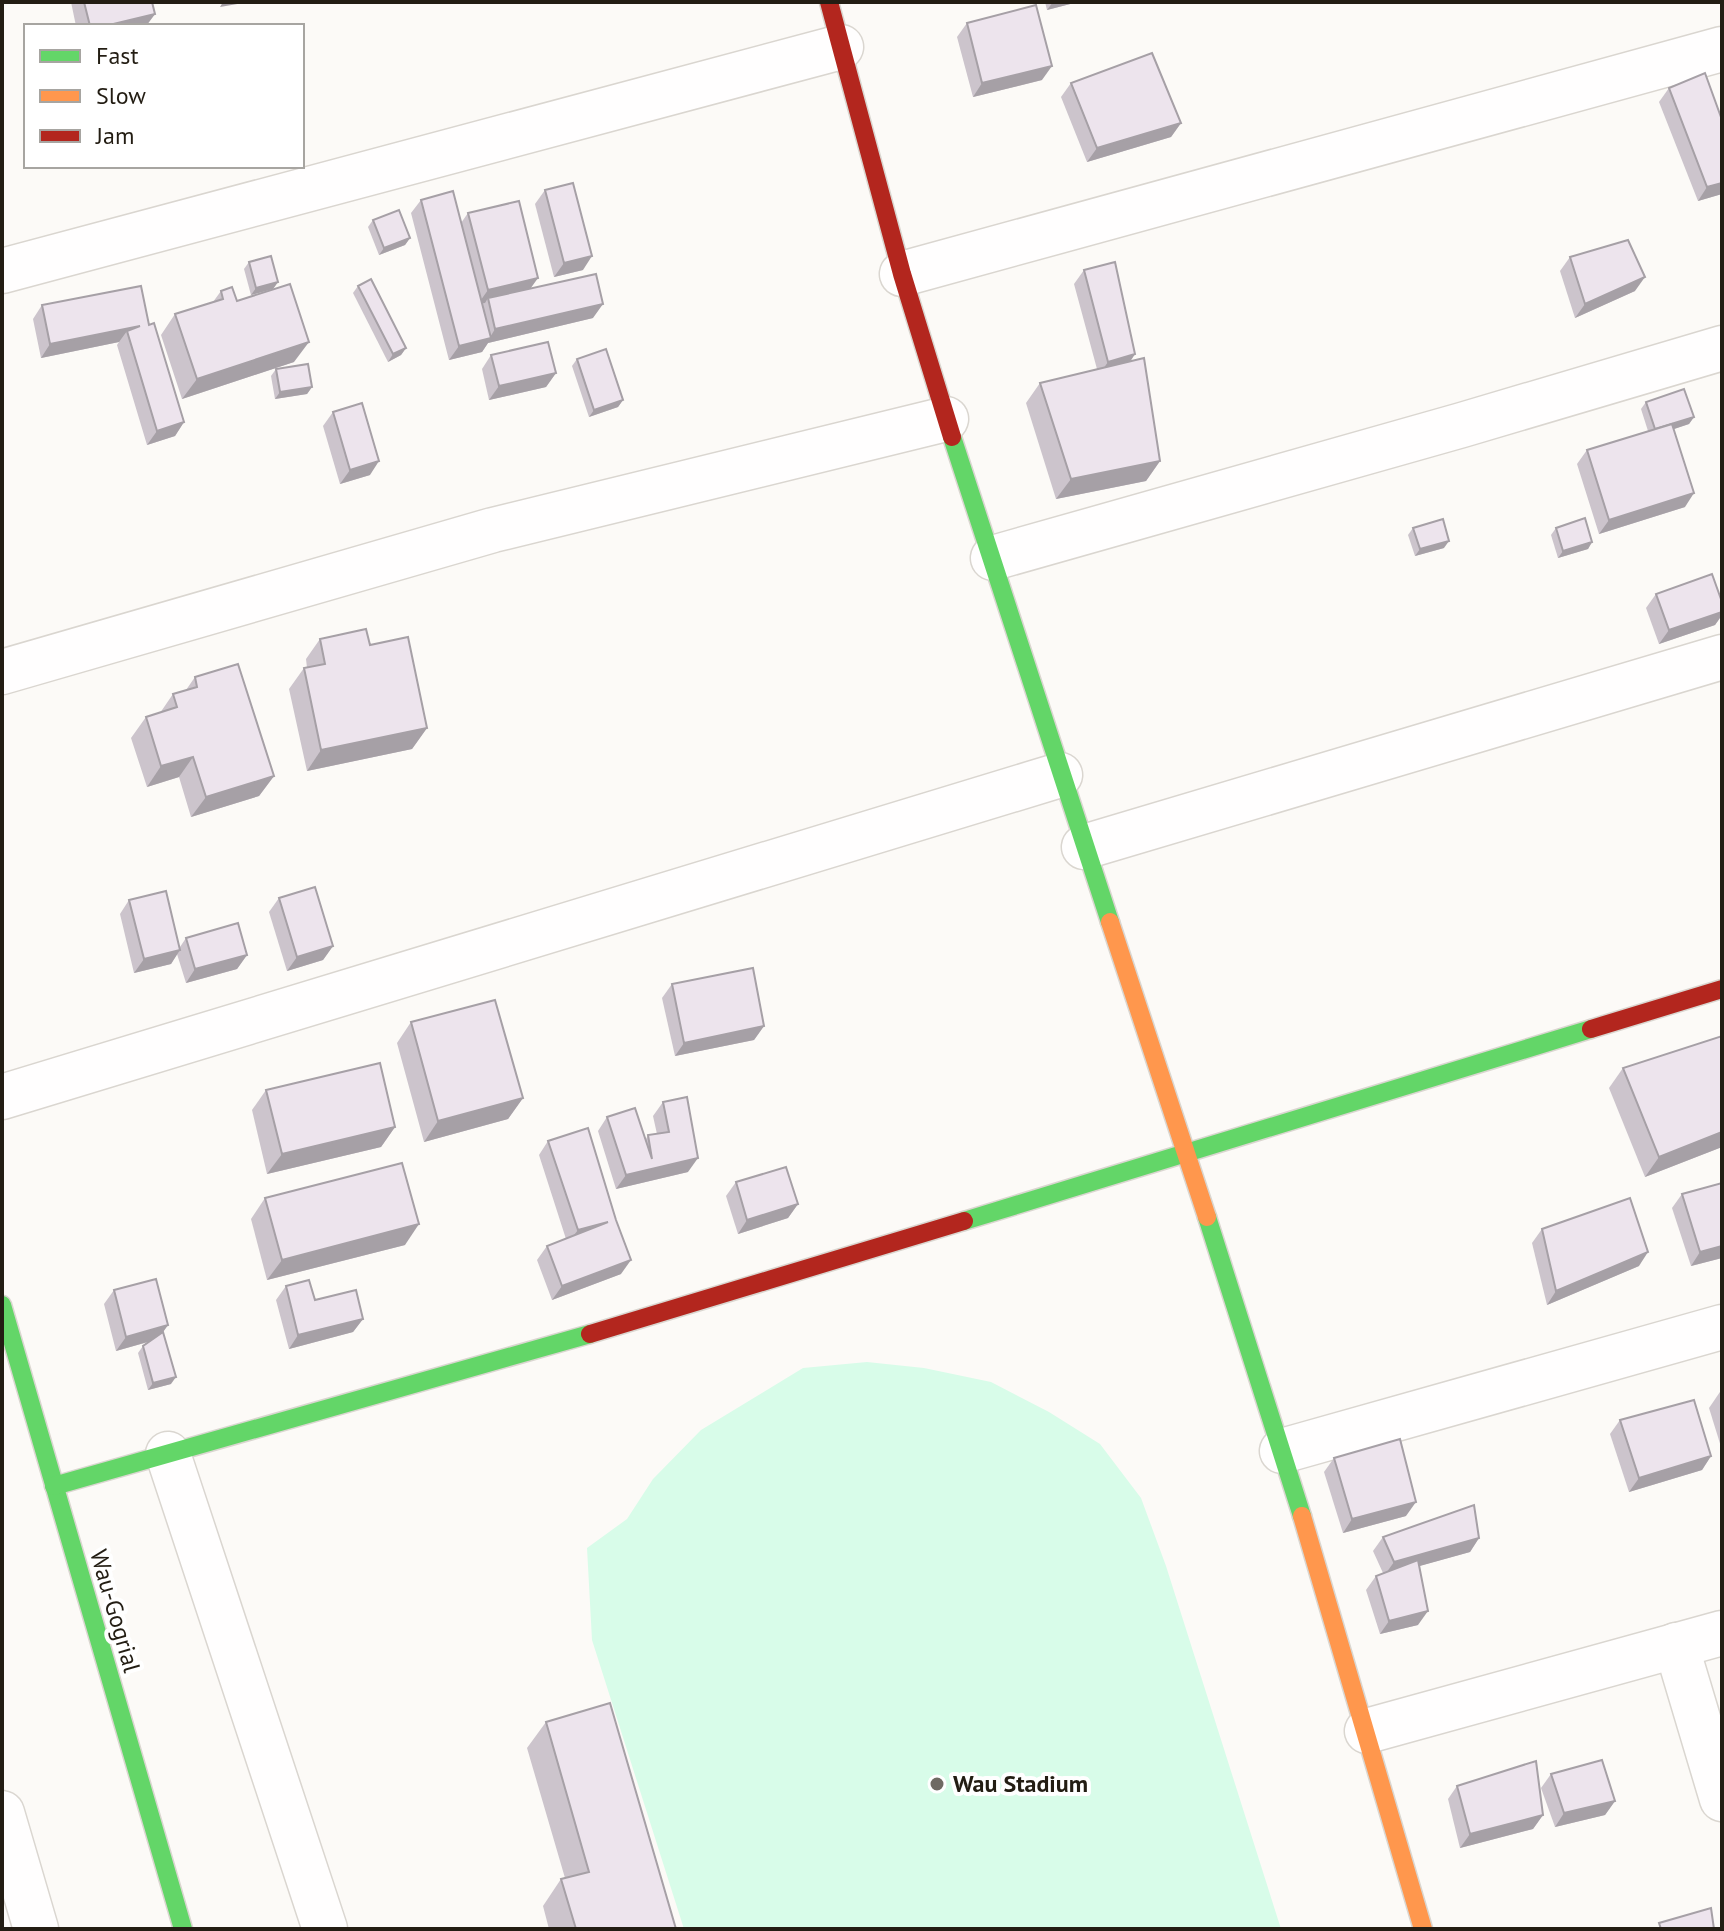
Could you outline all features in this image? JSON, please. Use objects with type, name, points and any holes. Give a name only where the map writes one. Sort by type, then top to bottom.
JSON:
[{"type":"street","points":[[829,2],[902,274],[946,419],[1282,1451],[1423,1929]]},
{"type":"street","points":[[2,271],[841,47]]},
{"type":"street","points":[[902,274],[1722,49]]},
{"type":"street","points":[[993,558],[1722,348]]},
{"type":"street","points":[[2,672],[493,530],[946,419]]},
{"type":"street","points":[[1084,847],[1722,657]]},
{"type":"street","points":[[2,1097],[1060,775]]},
{"type":"street","points":[[54,1486],[623,1325],[1722,989]]},
{"type":"street","name":"Wau-Gogrial","points":[[2,1306],[183,1929]]},
{"type":"street","points":[[1282,1451],[1722,1327]]},
{"type":"street","points":[[168,1454],[325,1929]]},
{"type":"street","points":[[1367,1731],[1722,1633]]},
{"type":"street","points":[[1676,1645],[1722,1799]]},
{"type":"street","points":[[2,1813],[36,1929]]},
{"type":"green space","name":"Wau Stadium","points":[[867,1362],[924,1368],[991,1382],[1049,1412],[1100,1444],[1141,1498],[1166,1566],[1281,1929],[684,1929],[592,1640],[587,1548],[627,1519],[653,1479],[701,1430],[803,1368]]},
{"type":"building","points":[[84,2],[152,2],[155,14],[113,24],[90,24]]},
{"type":"building","points":[[1036,5],[1052,66],[982,83],[967,23]]},
{"type":"building","points":[[1152,53],[1181,123],[1097,148],[1071,83]]},
{"type":"building","points":[[1705,73],[1722,120],[1722,183],[1707,187],[1669,88]]},
{"type":"building","points":[[573,183],[592,256],[564,263],[545,190]]},
{"type":"building","points":[[453,191],[491,338],[459,346],[421,200]]},
{"type":"building","points":[[519,201],[538,278],[488,290],[468,213]]},
{"type":"building","points":[[399,210],[410,238],[384,248],[373,220]]},
{"type":"building","points":[[1628,240],[1645,277],[1585,304],[1570,257]]},
{"type":"building","points":[[271,256],[278,282],[256,288],[249,262]]},
{"type":"building","points":[[1115,262],[1135,354],[1108,362],[1084,270]]},
{"type":"building","points":[[596,274],[603,304],[495,329],[488,298]]},
{"type":"building","points":[[371,279],[406,348],[393,354],[358,286]]},
{"type":"building","points":[[290,284],[309,342],[197,379],[175,314],[223,299],[221,291],[232,287],[237,301]]},
{"type":"building","points":[[141,286],[149,325],[154,323],[184,422],[157,431],[127,331],[140,326],[50,344],[42,305]]},
{"type":"building","points":[[548,342],[556,373],[499,386],[491,355]]},
{"type":"building","points":[[606,349],[623,400],[594,410],[577,359]]},
{"type":"building","points":[[1144,358],[1160,461],[1071,479],[1040,383]]},
{"type":"building","points":[[308,364],[312,387],[280,392],[276,369]]},
{"type":"building","points":[[1684,389],[1694,417],[1655,429],[1646,402]]},
{"type":"building","points":[[362,403],[379,461],[350,470],[333,412]]},
{"type":"building","points":[[1672,424],[1694,493],[1609,520],[1587,450]]},
{"type":"building","points":[[1585,518],[1592,542],[1563,551],[1556,528]]},
{"type":"building","points":[[1443,519],[1449,541],[1420,549],[1413,528]]},
{"type":"building","points":[[1712,574],[1722,602],[1722,612],[1669,630],[1656,594]]},
{"type":"building","points":[[366,629],[370,645],[408,637],[427,728],[321,750],[304,668],[325,664],[320,639]]},
{"type":"building","points":[[238,664],[274,776],[206,797],[193,757],[161,766],[146,717],[177,707],[173,694],[197,687],[195,677]]},
{"type":"building","points":[[315,887],[333,946],[297,957],[279,898]]},
{"type":"building","points":[[166,891],[180,950],[144,959],[129,900]]},
{"type":"building","points":[[238,923],[247,955],[195,969],[186,938]]},
{"type":"building","points":[[753,968],[764,1026],[684,1043],[672,984]]},
{"type":"building","points":[[495,1000],[523,1098],[438,1121],[411,1022]]},
{"type":"building","points":[[1722,1036],[1722,1132],[1659,1157],[1623,1068]]},
{"type":"building","points":[[380,1063],[395,1127],[282,1154],[266,1090]]},
{"type":"building","points":[[687,1097],[698,1158],[626,1175],[607,1117],[635,1108],[652,1159],[648,1135],[669,1132],[663,1102]]},
{"type":"building","points":[[588,1128],[631,1260],[562,1286],[547,1246],[608,1222],[578,1230],[548,1141]]},
{"type":"building","points":[[402,1163],[419,1224],[282,1260],[265,1198]]},
{"type":"building","points":[[786,1167],[798,1204],[747,1220],[736,1182]]},
{"type":"building","points":[[1722,1183],[1722,1246],[1700,1252],[1682,1194]]},
{"type":"building","points":[[1630,1198],[1648,1252],[1556,1291],[1542,1229]]},
{"type":"building","points":[[156,1279],[168,1325],[126,1337],[114,1290]]},
{"type":"building","points":[[309,1280],[315,1300],[356,1290],[363,1319],[298,1335],[286,1286]]},
{"type":"building","points":[[163,1332],[176,1377],[153,1383],[143,1346]]},
{"type":"building","points":[[1694,1400],[1711,1456],[1639,1478],[1620,1420]]},
{"type":"building","points":[[1400,1439],[1416,1502],[1352,1519],[1334,1458]]},
{"type":"building","points":[[1474,1505],[1479,1538],[1394,1562],[1383,1537]]},
{"type":"building","points":[[1418,1560],[1428,1611],[1389,1621],[1376,1576]]},
{"type":"building","points":[[610,1703],[676,1929],[576,1929],[561,1879],[589,1872],[546,1722]]},
{"type":"building","points":[[1602,1760],[1615,1801],[1564,1813],[1551,1774]]},
{"type":"building","points":[[1536,1761],[1543,1815],[1470,1834],[1457,1786]]},
{"type":"building","points":[[1711,1908],[1714,1929],[1661,1929],[1659,1923]]},
{"type":"traffic: fast","points":[[952,437],[1110,922]]},
{"type":"traffic: fast","points":[[964,1221],[1591,1029]]},
{"type":"traffic: fast","points":[[1207,1217],[1302,1516]]},
{"type":"traffic: fast","points":[[2,1305],[183,1929]]},
{"type":"traffic: fast","points":[[54,1486],[590,1334]]},
{"type":"traffic: slow","points":[[1110,922],[1207,1217]]},
{"type":"traffic: slow","points":[[1302,1516],[1423,1929]]},
{"type":"traffic: jam","points":[[829,2],[902,274],[952,437]]},
{"type":"traffic: jam","points":[[1591,1029],[1722,989]]},
{"type":"traffic: jam","points":[[590,1334],[964,1221]]},
{"type":"place","name":"Wau Stadium","points":[[937,1784]]}]
